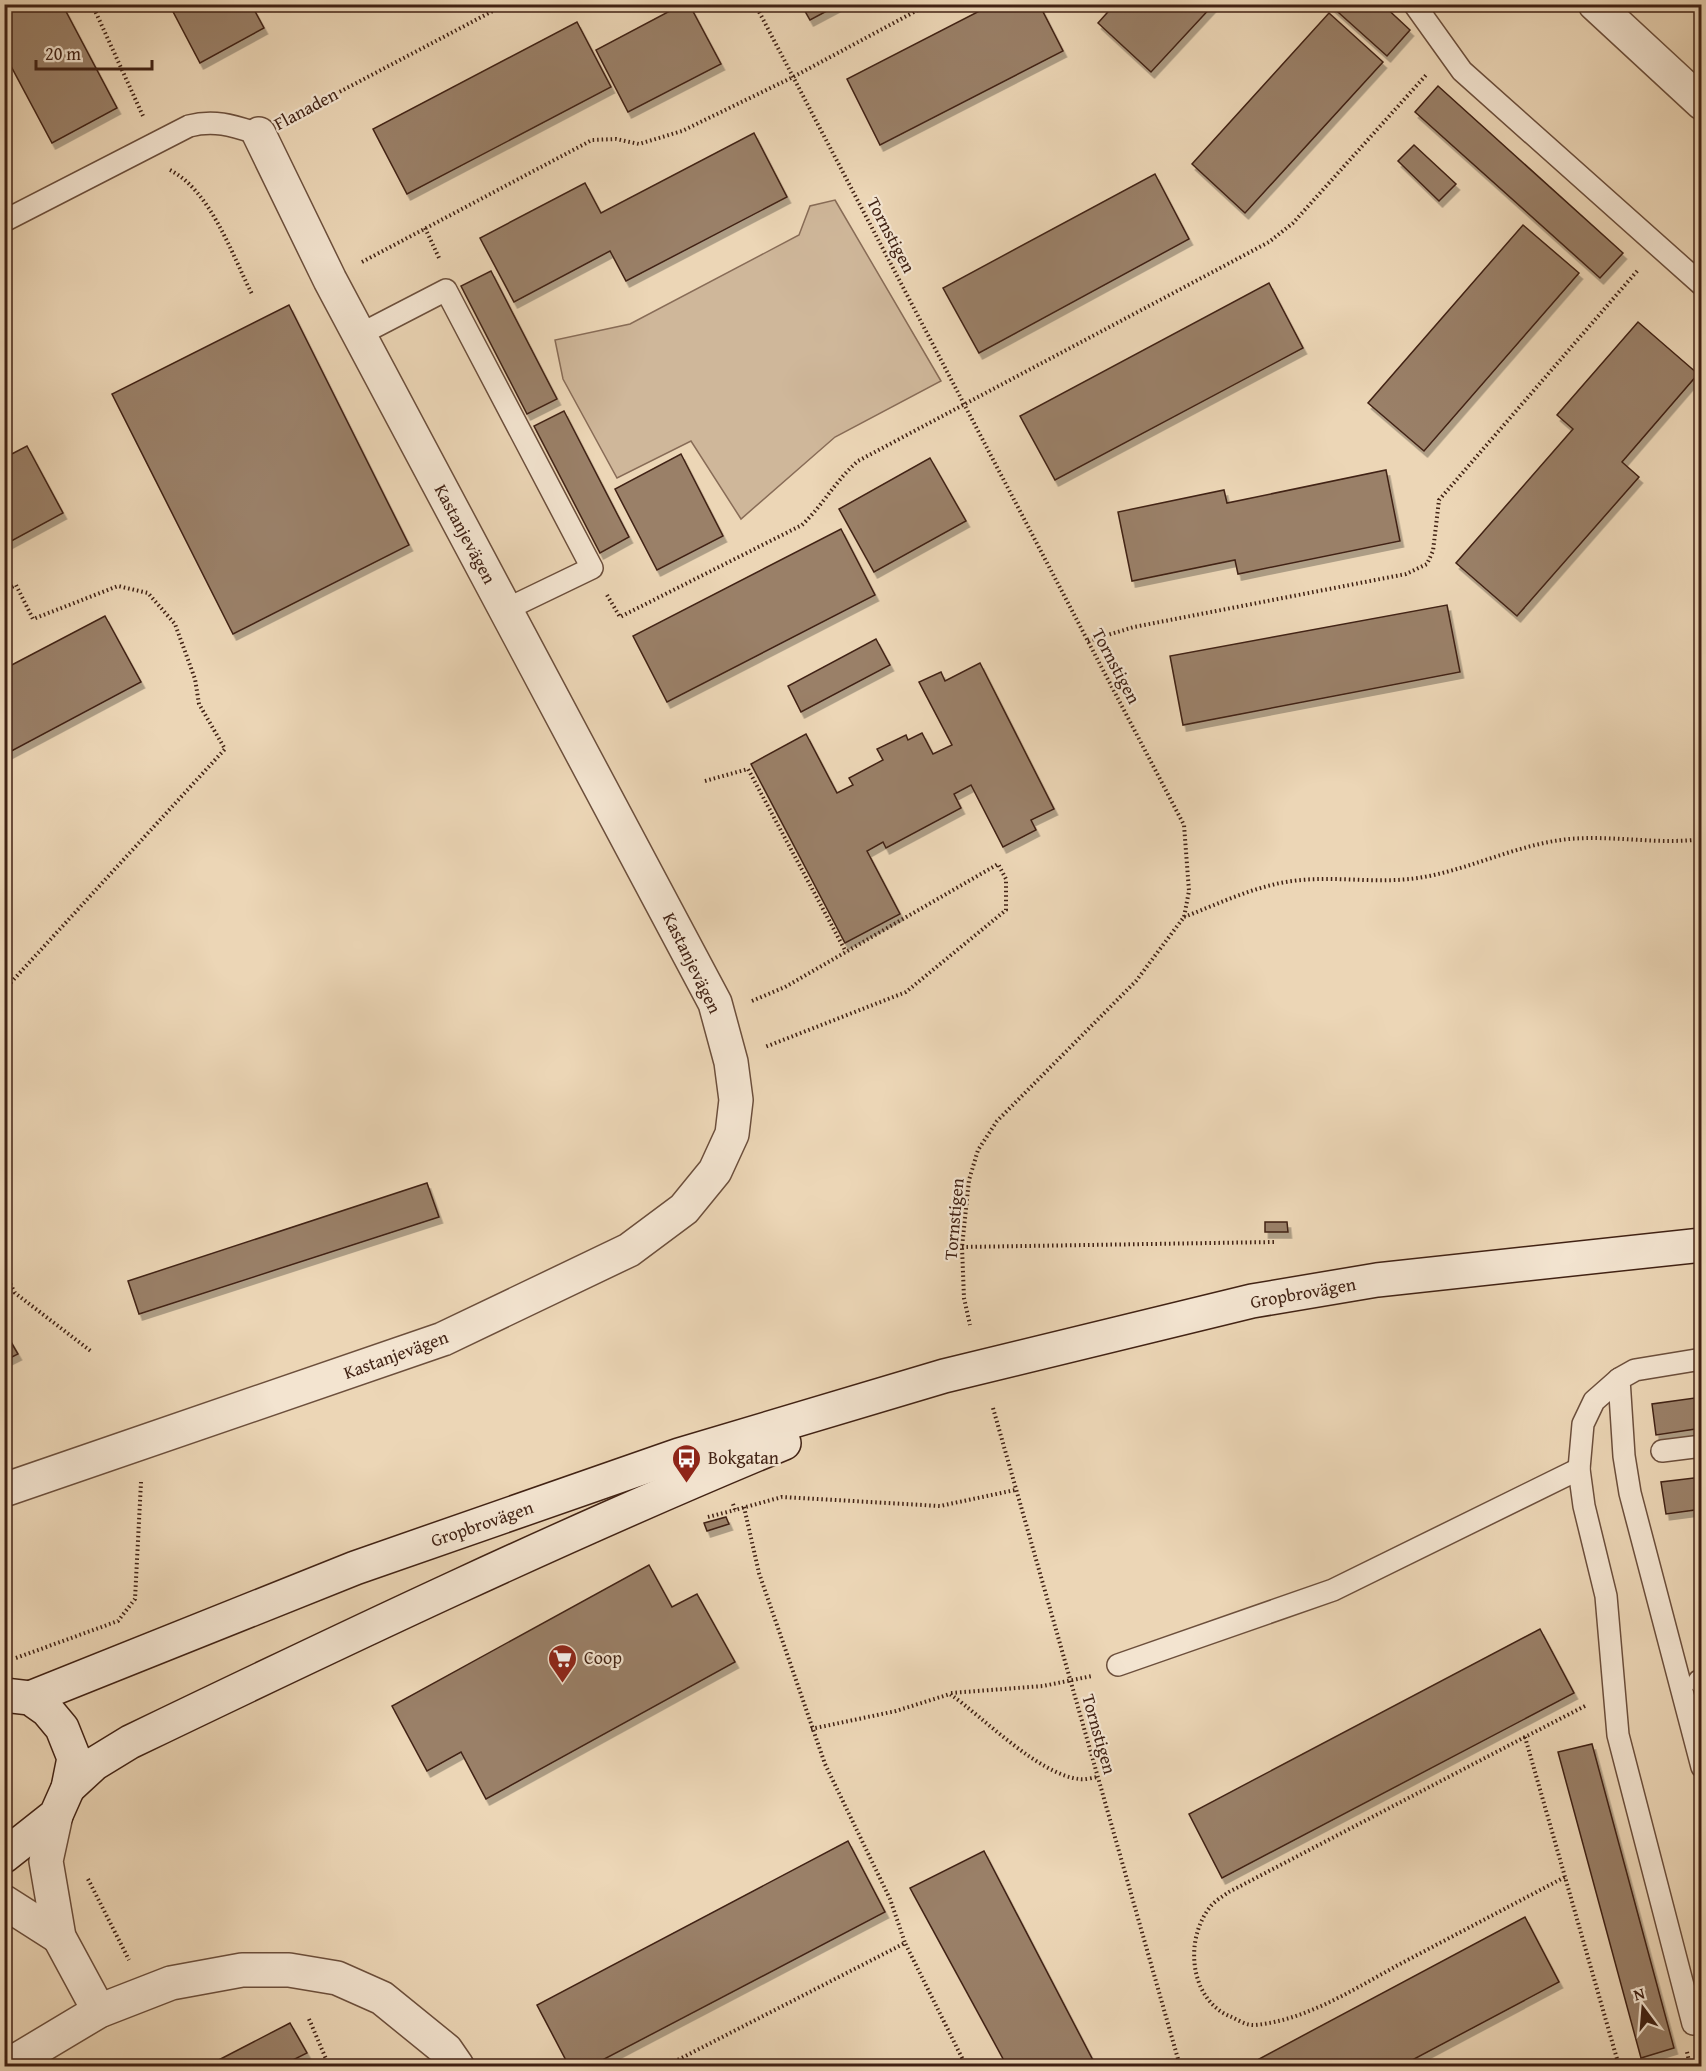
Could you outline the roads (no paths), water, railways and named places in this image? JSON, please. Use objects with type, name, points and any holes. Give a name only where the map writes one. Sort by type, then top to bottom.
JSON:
[{"type":"street","points":[[1595,4],[1701,103]]},
{"type":"street","name":"Kastanjevägen","points":[[4,1490],[443,1339],[629,1250],[684,1209],[715,1171],[732,1134],[736,1100],[731,1062],[715,1003],[330,280],[259,134]]},
{"type":"street","name":"Gropbrovägen","points":[[17,1697],[355,1568],[679,1455],[944,1376],[1252,1301],[1377,1280],[1701,1245]]},
{"type":"street","name":"Gropbrovägen","points":[[1670,1249],[1701,1251]]},
{"type":"street","name":"Gropbrovägen","points":[[4,1856],[62,1802],[94,1764],[130,1742],[396,1614],[687,1483],[944,1376]]},
{"type":"street","points":[[17,1697],[47,1710],[62,1728],[74,1758],[46,1861],[59,1937],[99,2011]]},
{"type":"street","points":[[4,1902],[59,1937]]},
{"type":"street","points":[[7,2067],[99,2011],[171,1983],[243,1970],[289,1970],[338,1978],[381,1998],[446,2050],[457,2067]]},
{"type":"lane","points":[[1414,4],[1462,71],[1701,285]]},
{"type":"lane","name":"Flanaden","points":[[4,222],[155,142],[206,121],[226,123],[259,134]]},
{"type":"lane","points":[[359,335],[446,290],[592,568],[507,609]]},
{"type":"lane","points":[[1693,2024],[1618,1735],[1606,1596],[1584,1506],[1579,1469],[1583,1424],[1594,1401],[1618,1379],[1635,1370],[1701,1359]]},
{"type":"lane","points":[[1618,1379],[1624,1456],[1630,1493],[1701,1767]]},
{"type":"lane","points":[[1662,1451],[1701,1446]]},
{"type":"lane","points":[[1118,1665],[1333,1590],[1579,1469]]},
{"type":"place","name":"Bokgatan","points":[[687,1484]]},
{"type":"place","name":"Coop","points":[[563,1684]]}]
